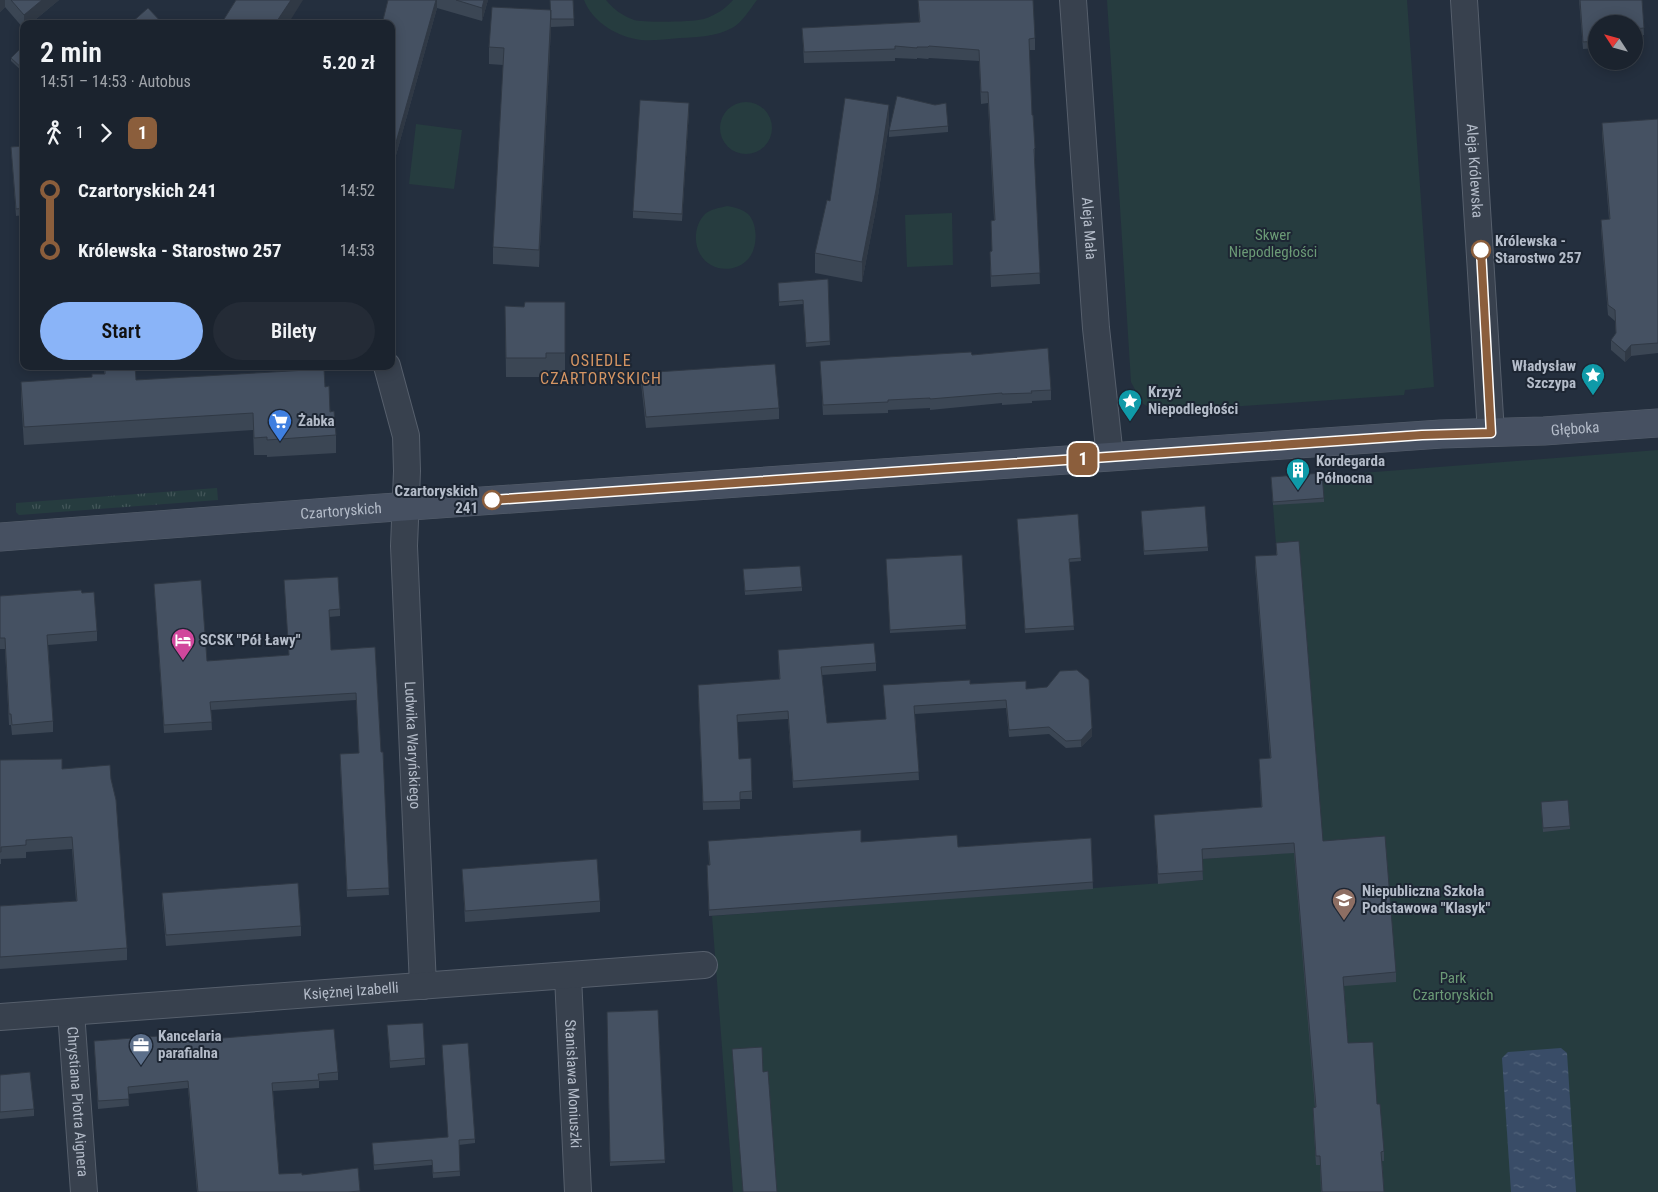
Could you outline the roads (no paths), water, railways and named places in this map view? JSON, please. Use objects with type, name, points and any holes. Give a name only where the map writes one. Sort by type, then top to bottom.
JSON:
[{"type":"main road","name":"Głęboka","points":[[1491,433],[1658,423]]},
{"type":"main road","name":"Czartoryskich","points":[[0,537],[1110,456],[1442,434],[1491,433]]},
{"type":"street","name":"Aleja Mała","points":[[1074,0],[1096,328],[1110,456]]},
{"type":"street","name":"Aleja Królewska","points":[[1464,0],[1491,433]]},
{"type":"street","name":"Ludwika Waryńskiego","points":[[388,370],[406,436],[407,472],[404,546],[423,986]]},
{"type":"street","name":"Księżnej Izabelli","points":[[0,1017],[704,965]]},
{"type":"street","name":"Stanisława Moniuszki","points":[[568,976],[578,1192]]},
{"type":"street","name":"Chrystiana Piotra Aignera","points":[[71,1012],[84,1192]]},
{"type":"water","points":[[1561,1048],[1567,1053],[1576,1192],[1511,1192],[1502,1058],[1508,1052]]},
{"type":"place","name":"Królewska - Starostwo 257","points":[[1481,250]]},
{"type":"place","name":"Władysław Szczypa","points":[[1593,396]]},
{"type":"place","name":"Krzyż Niepodległości","points":[[1130,422]]},
{"type":"place","name":"Żabka","points":[[280,442]]},
{"type":"place","name":"Kordegarda Północna","points":[[1298,491]]},
{"type":"place","name":"Czartoryskich 241","points":[[492,500]]},
{"type":"place","name":"SCSK \"Pół Ławy\"","points":[[183,661]]},
{"type":"place","name":"Niepubliczna Szkoła Podstawowa \"Klasyk\"","points":[[1344,921]]},
{"type":"place","name":"Kancelaria parafialna","points":[[141,1066]]},
{"type":"district","name":"OSIEDLE CZARTORYSKICH","points":[[601,369]]},
{"type":"park label","name":"Skwer Niepodległości","points":[[1273,244]]},
{"type":"park label","name":"Park Czartoryskich","points":[[1453,986]]}]
